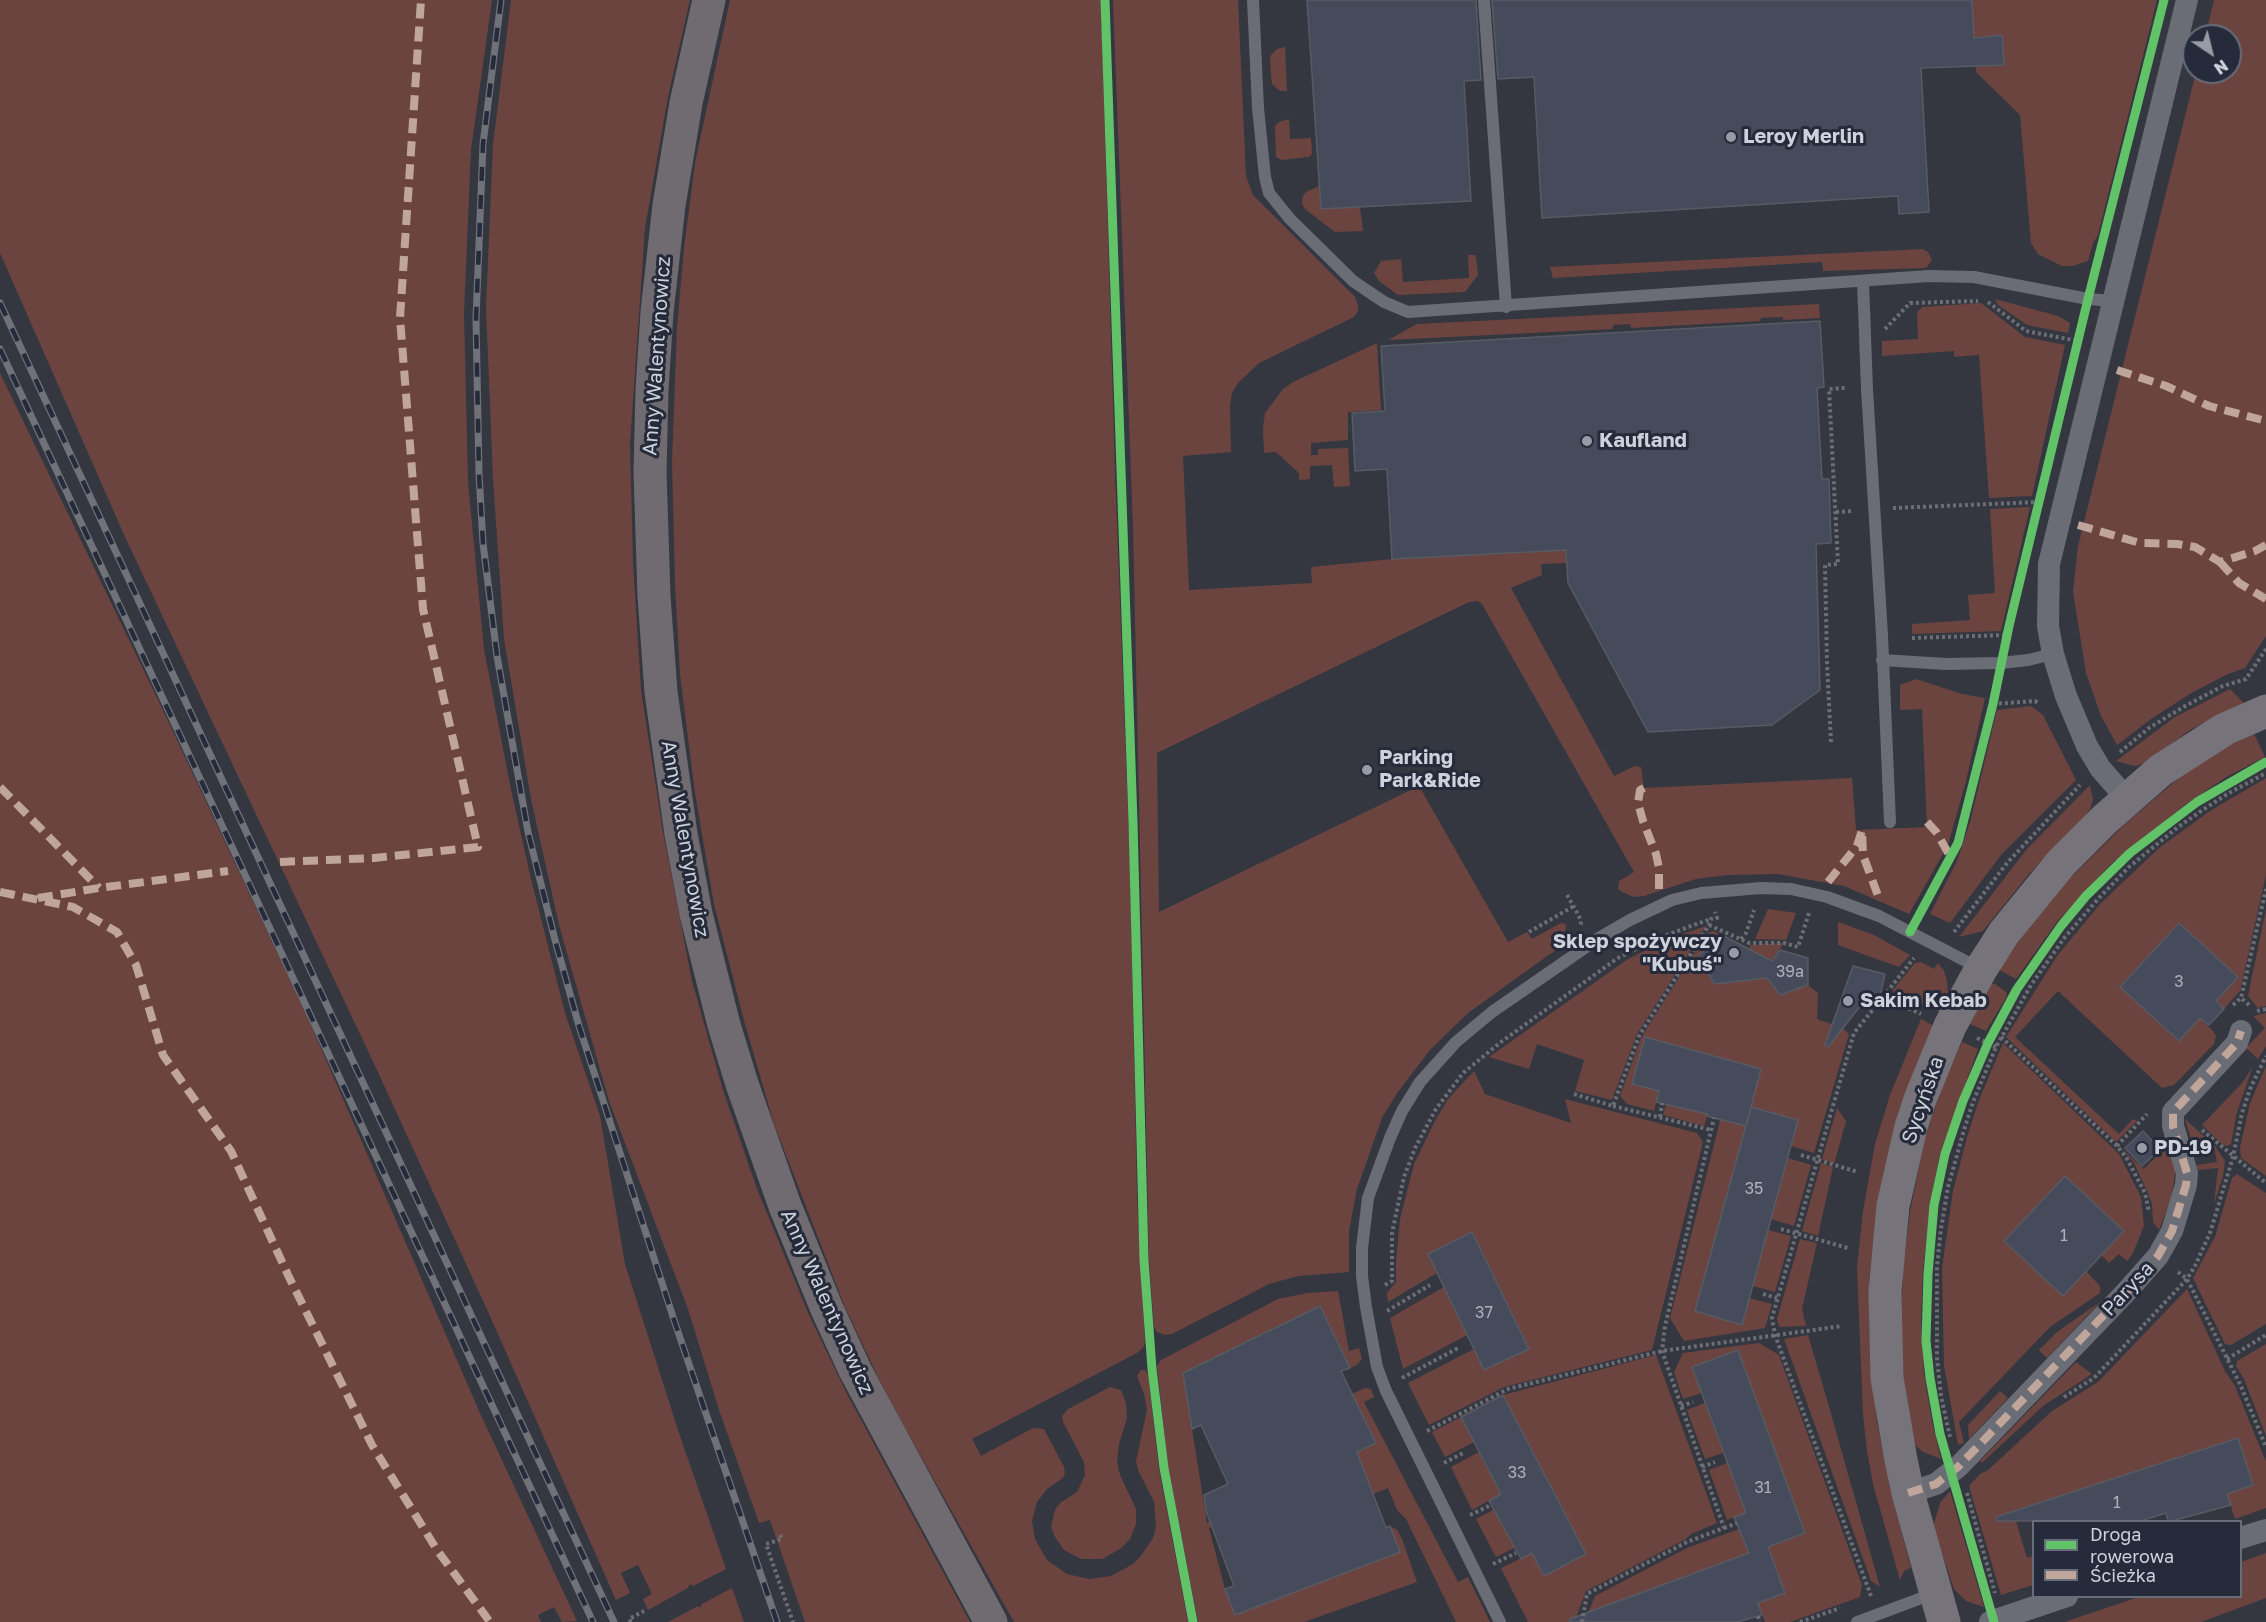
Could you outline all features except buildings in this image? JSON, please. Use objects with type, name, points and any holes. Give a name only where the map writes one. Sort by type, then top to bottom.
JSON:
[{"type":"main road","name":"Anny Walentynowicz","points":[[710,0],[686,103],[669,204],[657,312],[651,411],[650,484],[654,596],[662,702],[681,834],[696,914],[724,1025],[788,1215],[827,1309],[860,1379],[991,1622]]},
{"type":"street","points":[[2127,800],[2100,768],[2087,746],[2066,696],[2053,654],[2049,626],[2049,564],[2187,0]]},
{"type":"street","name":"Sycyńska","points":[[1940,1608],[1908,1493],[1887,1378],[1885,1291],[1893,1206],[1911,1127],[1921,1097],[1950,1026],[1981,969],[2004,933],[2040,887],[2080,844],[2161,770],[2225,729],[2266,711]]},
{"type":"street","points":[[2177,1107],[2236,1043],[2241,1031]]},
{"type":"street","name":"Parysa","points":[[1908,1493],[1936,1484],[1955,1469],[2162,1250],[2172,1231],[2186,1185],[2187,1173],[2172,1119],[2177,1107]]},
{"type":"street","points":[[2242,1538],[2266,1530]]},
{"type":"street","points":[[1995,1620],[2061,1598]]},
{"type":"lane","points":[[1253,0],[1258,108],[1265,177],[1269,193],[1290,219],[1353,281],[1384,302],[1408,312],[1929,276],[1974,277],[2088,299],[2113,301]]},
{"type":"lane","points":[[1484,0],[1506,307]]},
{"type":"lane","points":[[1863,281],[1890,822]]},
{"type":"lane","points":[[1882,660],[1946,664],[2001,663],[2053,654]]},
{"type":"lane","points":[[1500,1622],[1386,1392],[1377,1367],[1366,1307],[1362,1276],[1362,1248],[1368,1198],[1394,1129],[1420,1082],[1456,1042],[1492,1012],[1591,943],[1672,900],[1701,892],[1761,888],[1791,889],[1827,897],[1879,916],[1981,969]]},
{"type":"lane","points":[[1857,1622],[1879,1614],[1940,1608]]},
{"type":"path","points":[[1864,331],[1886,328],[1910,303],[1986,301],[2026,331],[2078,342]]},
{"type":"path","points":[[1831,742],[1825,565],[1838,564],[1829,389],[1851,387]]},
{"type":"path","points":[[1836,512],[2040,502]]},
{"type":"path","points":[[1882,635],[1904,639],[2007,635]]},
{"type":"path","points":[[1993,704],[2035,701],[2047,709]]},
{"type":"path","points":[[2104,878],[2130,853],[2197,802],[2266,762]]},
{"type":"path","points":[[1980,1058],[2001,1037],[2031,985],[2065,937],[2129,867],[2204,809],[2266,773]]},
{"type":"path","points":[[2266,889],[2241,998],[2256,1011],[2266,1009]]},
{"type":"path","points":[[1741,939],[1746,933],[1756,903]]},
{"type":"path","points":[[1529,932],[1574,906]]},
{"type":"path","points":[[1382,1287],[1392,1281],[1392,1233],[1404,1177],[1436,1108],[1463,1073],[1500,1042],[1618,958],[1672,932],[1717,918],[1714,906]]},
{"type":"path","points":[[1800,908],[1816,911]]},
{"type":"path","points":[[1709,925],[1749,943],[1784,943],[1798,947],[1811,909]]},
{"type":"path","points":[[1613,1106],[1639,1036],[1711,919]]},
{"type":"path","points":[[2041,953],[2061,926]]},
{"type":"path","points":[[1879,1614],[1775,1335],[1772,1318],[1854,1033],[1917,954],[1910,950]]},
{"type":"path","points":[[1981,969],[2017,989],[2029,971]]},
{"type":"path","points":[[1883,997],[1992,1045]]},
{"type":"path","points":[[1955,1469],[1941,1396],[1937,1350],[1937,1267],[1948,1187],[2002,1015]]},
{"type":"path","points":[[2001,1037],[2126,1157],[2145,1193],[2149,1209],[2148,1231],[2187,1280],[2218,1337],[2266,1447]]},
{"type":"path","points":[[1956,1120],[1970,1084]]},
{"type":"path","points":[[1574,1094],[1711,1130]]},
{"type":"path","points":[[1660,1117],[1662,1103]]},
{"type":"path","points":[[2177,1107],[2266,1183]]},
{"type":"path","points":[[1714,1118],[1665,1326],[1662,1352],[1724,1528]]},
{"type":"path","points":[[1801,1155],[1858,1172]]},
{"type":"path","points":[[1927,1294],[1933,1215]]},
{"type":"path","points":[[1781,1229],[1848,1248]]},
{"type":"path","points":[[1385,1312],[1430,1285]]},
{"type":"path","points":[[1763,1294],[1777,1298]]},
{"type":"path","points":[[1384,1304],[1387,1322]]},
{"type":"path","points":[[1429,1440],[1425,1432],[1508,1389],[1662,1352],[1842,1326]]},
{"type":"path","points":[[2227,1359],[2266,1335]]},
{"type":"path","points":[[1926,1341],[1934,1402],[1955,1469],[1995,1620]]},
{"type":"path","points":[[1402,1378],[1460,1347]]},
{"type":"path","points":[[1399,1369],[1403,1384]]},
{"type":"path","points":[[1681,1406],[1693,1402]]},
{"type":"path","points":[[1438,1456],[1442,1464],[1465,1452]]},
{"type":"path","points":[[1702,1467],[1715,1462]]},
{"type":"path","points":[[1469,1516],[1491,1505]]},
{"type":"path","points":[[1463,1506],[1474,1526]]},
{"type":"path","points":[[1582,1622],[1587,1594],[1686,1542],[1737,1523]]},
{"type":"path","points":[[1968,1534],[1995,1620]]},
{"type":"path","points":[[780,1535],[782,1539],[766,1544],[793,1622]]},
{"type":"path","points":[[1488,1555],[1493,1564],[1516,1553]]},
{"type":"path","points":[[631,1622],[629,1618],[644,1611]]},
{"type":"path","points":[[1758,1616],[1760,1622]]},
{"type":"shaded area","points":[[0,0],[492,0],[471,150],[464,313],[468,482],[484,649],[531,879],[565,1013],[600,1116],[625,1264],[679,1433],[726,1569],[693,1586],[690,1584],[688,1588],[648,1610],[643,1599],[652,1594],[638,1565],[621,1573],[630,1593],[616,1600],[489,1314],[376,1068],[125,537],[0,253]]},
{"type":"shaded area","points":[[511,0],[690,0],[668,97],[645,228],[630,444],[633,562],[641,690],[663,832],[692,981],[723,1090],[757,1189],[809,1315],[847,1394],[970,1622],[805,1622],[770,1520],[759,1523],[719,1410],[688,1309],[609,1101],[559,925],[531,799],[504,639],[493,479],[486,308],[493,144]]},
{"type":"shaded area","points":[[730,0],[1101,0],[1115,472],[1130,865],[1137,1197],[1145,1342],[1143,1348],[1137,1353],[972,1439],[981,1456],[1033,1428],[1044,1429],[1065,1473],[1063,1478],[1047,1489],[1037,1502],[1032,1521],[1035,1539],[1047,1560],[1067,1574],[1089,1579],[1111,1576],[1133,1564],[1141,1556],[1153,1538],[1156,1526],[1154,1502],[1136,1461],[1147,1410],[1137,1376],[1141,1370],[1145,1370],[1148,1374],[1159,1469],[1188,1622],[1014,1622],[905,1428],[845,1307],[774,1124],[745,1024],[714,904],[695,793],[680,674],[672,461],[677,328],[684,248],[695,163]]},
{"type":"shaded area","points":[[1113,0],[1238,0],[1246,176],[1253,195],[1355,297],[1358,305],[1358,311],[1354,317],[1259,363],[1238,383],[1232,393],[1230,405],[1231,452],[1183,456],[1189,590],[1312,583],[1311,567],[1392,559],[1566,550],[1567,563],[1541,564],[1542,575],[1511,588],[1614,776],[1635,766],[1641,767],[1644,788],[1852,778],[1856,830],[1927,827],[1922,709],[1900,710],[1900,685],[1916,679],[1962,694],[1985,698],[1966,781],[1948,845],[1909,914],[1844,886],[1778,874],[1728,875],[1696,879],[1644,896],[1634,897],[1622,892],[1618,889],[1619,881],[1634,872],[1482,604],[1477,601],[1469,602],[1157,753],[1159,912],[1419,786],[1508,942],[1527,932],[1532,939],[1561,923],[1566,926],[1565,932],[1552,941],[1557,949],[1468,1013],[1430,1050],[1397,1093],[1382,1118],[1357,1189],[1349,1231],[1349,1272],[1298,1276],[1269,1284],[1172,1334],[1165,1335],[1157,1332],[1154,1327],[1149,1259],[1133,527]]},
{"type":"shaded area","points":[[1972,0],[2157,0],[2098,235],[2088,261],[2073,266],[2062,266],[2038,254],[2031,243],[2020,115],[1976,72]]},
{"type":"shaded area","points":[[2214,0],[2266,0],[2266,636],[2245,668],[2193,692],[2151,719],[2117,745],[2101,716],[2086,673],[2073,592],[2078,546],[2193,84],[2242,84],[2242,24],[2208,24]]},
{"type":"shaded area","points":[[1285,47],[1287,91],[1280,91],[1272,84],[1270,61],[1271,55],[1277,49]]},
{"type":"shaded area","points":[[1289,119],[1290,139],[1311,138],[1312,154],[1309,157],[1282,160],[1276,157],[1275,126]]},
{"type":"shaded area","points":[[1319,186],[1321,209],[1360,207],[1363,231],[1335,232],[1305,209],[1302,203],[1303,196],[1306,192]]},
{"type":"shaded area","points":[[1923,249],[1928,252],[1932,260],[1926,268],[1823,271],[1822,262],[1553,278],[1550,267]]},
{"type":"shaded area","points":[[1468,255],[1475,255],[1478,275],[1465,292],[1398,295],[1379,281],[1374,273],[1381,261],[1401,259],[1403,282],[1469,278]]},
{"type":"shaded area","points":[[1995,299],[2058,316],[2070,323],[2068,333],[2027,325],[1998,305]]},
{"type":"shaded area","points":[[1981,303],[2025,337],[2065,345],[2032,496],[1989,498],[1979,355],[1954,357],[1954,351],[1882,356],[1882,341],[1918,339],[1917,312],[1923,307]]},
{"type":"shaded area","points":[[1819,304],[1820,318],[1783,320],[1783,317],[1761,318],[1760,321],[1631,328],[1630,324],[1613,325],[1613,329],[1388,340],[1417,324]]},
{"type":"shaded area","points":[[1377,343],[1381,410],[1348,412],[1348,440],[1311,443],[1311,455],[1318,455],[1318,449],[1348,448],[1350,486],[1334,487],[1332,465],[1310,466],[1310,479],[1299,480],[1299,473],[1276,452],[1264,453],[1265,413],[1283,389],[1293,382]]},
{"type":"shaded area","points":[[0,373],[306,1014],[480,1413],[577,1621],[562,1622],[554,1607],[538,1615],[541,1622],[0,1622]]},
{"type":"shaded area","points":[[2030,507],[2001,631],[1912,634],[1912,624],[1970,620],[1968,595],[1995,593],[1990,509]]},
{"type":"shaded area","points":[[2230,689],[2244,703],[2190,730],[2145,763],[2135,766],[2116,761],[2175,717]]},
{"type":"shaded area","points":[[2031,706],[2043,715],[2076,780],[2001,855],[1950,923],[1930,914],[1957,861],[1970,822],[1997,710]]},
{"type":"shaded area","points":[[2254,734],[2265,757],[2228,776],[2186,804],[2111,864],[2057,922],[2016,979],[1999,970],[2032,923],[2070,878],[2124,825],[2180,777],[2227,746]]},
{"type":"shaded area","points":[[2266,778],[2266,875],[2240,991],[2224,1009],[2216,1001],[2238,977],[2179,923],[2120,986],[2178,1041],[2200,1018],[2216,1036],[2214,1044],[2174,1085],[2162,1088],[2058,991],[2015,1037],[2119,1134],[2133,1119],[2137,1121],[2116,1142],[2006,1037],[2057,956],[2100,904],[2159,848],[2210,811]]},
{"type":"shaded area","points":[[2090,785],[2093,800],[2083,819],[2029,874],[1983,931],[1959,937],[2027,849]]},
{"type":"shaded area","points":[[1768,909],[1796,913],[1786,940],[1755,939]]},
{"type":"shaded area","points":[[2266,909],[2266,1006],[2258,1008],[2248,996]]},
{"type":"shaded area","points":[[1838,922],[1874,935],[1910,955],[1899,967],[1838,945]]},
{"type":"shaded area","points":[[1706,926],[1637,1034],[1612,1100],[1575,1091],[1584,1060],[1537,1044],[1529,1069],[1489,1057],[1628,959],[1671,938]]},
{"type":"shaded area","points":[[1713,931],[1722,935],[1699,955],[1714,984],[1743,980],[1750,945],[1784,943],[1763,973],[1781,995],[1808,985],[1818,993],[1817,1019],[1843,1028],[1849,1034],[1814,1153],[1791,1146],[1798,1120],[1751,1107],[1761,1069],[1645,1037],[1632,1084],[1659,1091],[1654,1111],[1627,1104],[1620,1096],[1641,1038],[1706,934]]},
{"type":"shaded area","points":[[1921,962],[1934,969],[1938,963],[1944,971],[1948,992],[1940,1012],[1892,991],[1915,963]]},
{"type":"shaded area","points":[[1991,984],[1995,984],[2006,992],[2007,996],[1986,1031],[1970,1024]]},
{"type":"shaded area","points":[[2266,1013],[2266,1046],[2258,1059],[2246,1048],[2265,1028],[2253,1016]]},
{"type":"shaded area","points":[[1921,1019],[1934,1026],[1877,1207],[1869,1282],[1870,1354],[1877,1421],[1890,1489],[1911,1568],[1904,1571],[1900,1580],[1873,1484],[1867,1451],[1863,1415],[1857,1268],[1863,1211],[1875,1144],[1890,1095]]},
{"type":"shaded area","points":[[1962,1042],[1978,1049],[1940,1154],[1931,1198],[1923,1270],[1921,1321],[1924,1374],[1941,1459],[1923,1452],[1916,1446],[1913,1438],[1903,1378],[1901,1320],[1903,1271],[1910,1212],[1925,1138],[1943,1085]]},
{"type":"shaded area","points":[[2003,1043],[2119,1154],[2141,1197],[2144,1226],[2133,1253],[2127,1261],[2119,1254],[2109,1263],[2101,1255],[2123,1231],[2004,1241],[2063,1296],[2086,1271],[2100,1286],[2100,1293],[2050,1327],[1959,1422],[1964,1443],[1958,1445],[1944,1365],[1942,1268],[1953,1191],[1967,1137],[1979,1100]]},
{"type":"shaded area","points":[[2253,1066],[2237,1112],[2231,1144],[2223,1145],[2202,1125],[2243,1082]]},
{"type":"shaded area","points":[[2266,1066],[2266,1176],[2241,1158],[2240,1148],[2250,1103]]},
{"type":"shaded area","points":[[1474,1071],[1485,1094],[1571,1123],[1565,1099],[1697,1133],[1703,1142],[1652,1350],[1504,1387],[1429,1425],[1408,1383],[1474,1349],[1485,1370],[1529,1348],[1472,1232],[1428,1254],[1437,1273],[1388,1302],[1387,1293],[1396,1282],[1400,1219],[1414,1164],[1448,1099]]},
{"type":"shaded area","points":[[1669,1094],[1710,1106],[1704,1126],[1663,1115]]},
{"type":"shaded area","points":[[1720,1108],[1749,1116],[1695,1311],[1742,1324],[1749,1298],[1772,1304],[1765,1328],[1684,1341],[1670,1318],[1720,1121],[1718,1119]]},
{"type":"shaded area","points":[[1837,1108],[1846,1121],[1834,1164],[1822,1159]]},
{"type":"shaded area","points":[[2185,1119],[2215,1146],[2225,1161],[2214,1204],[2218,1168],[2198,1170],[2197,1165],[2217,1162],[2214,1147],[2200,1150],[2193,1146]]},
{"type":"shaded area","points":[[2166,1147],[2176,1167],[2171,1198],[2159,1230],[2153,1222],[2152,1204],[2147,1191],[2134,1163],[2121,1148],[2144,1169]]},
{"type":"shaded area","points":[[1788,1158],[1811,1165],[1794,1226],[1771,1219]]},
{"type":"shaded area","points":[[1821,1163],[1833,1167],[1818,1236],[1802,1231]]},
{"type":"shaded area","points":[[2237,1174],[2266,1193],[2266,1324],[2231,1345],[2225,1344],[2193,1278],[2215,1237],[2232,1178]]},
{"type":"shaded area","points":[[1768,1230],[1791,1236],[1775,1292],[1753,1286]]},
{"type":"shaded area","points":[[1800,1239],[1817,1243],[1802,1309],[1806,1326],[1779,1327],[1777,1319]]},
{"type":"shaded area","points":[[1444,1287],[1467,1335],[1403,1369],[1390,1318]]},
{"type":"shaded area","points":[[2187,1289],[2225,1371],[2235,1386],[2266,1462],[2266,1508],[2235,1519],[2227,1494],[2238,1439],[2013,1511],[2027,1558],[2032,1556],[2032,1585],[2001,1595],[1969,1486],[2052,1411],[2098,1382]]},
{"type":"shaded area","points":[[1338,1291],[1349,1351],[1359,1348],[1362,1359],[1357,1365],[1350,1368],[1320,1306],[1183,1373],[1207,1523],[1375,1444],[1352,1394],[1365,1388],[1371,1389],[1374,1397],[1364,1402],[1458,1582],[1468,1577],[1490,1622],[1456,1622],[1406,1519],[1397,1510],[1388,1488],[1373,1494],[1363,1469],[1209,1528],[1225,1589],[1235,1614],[1390,1526],[1397,1530],[1402,1539],[1417,1582],[1304,1622],[1198,1622],[1168,1467],[1157,1366],[1161,1360],[1278,1299],[1307,1293]]},
{"type":"shaded area","points":[[2100,1302],[2047,1358],[2039,1350],[2057,1332]]},
{"type":"shaded area","points":[[1808,1335],[1880,1587],[1871,1581],[1784,1339]]},
{"type":"shaded area","points":[[1759,1343],[1779,1355],[1862,1585],[1860,1597],[1790,1622],[1765,1622],[1758,1603],[1785,1592],[1768,1547],[1805,1533],[1738,1350],[1692,1367],[1702,1393],[1683,1399],[1674,1372],[1683,1353]]},
{"type":"shaded area","points":[[2266,1344],[2266,1436],[2244,1379],[2236,1366],[2237,1361]]},
{"type":"shaded area","points":[[1656,1355],[1717,1523],[1691,1534],[1686,1539],[1586,1591],[1576,1618],[1569,1622],[1528,1622],[1501,1568],[1532,1553],[1544,1575],[1503,1395]]},
{"type":"shaded area","points":[[2076,1362],[2092,1374],[2043,1406],[1983,1462],[1979,1462]]},
{"type":"shaded area","points":[[1110,1387],[1121,1390],[1126,1403],[1127,1418],[1119,1444],[1117,1462],[1120,1475],[1136,1509],[1136,1524],[1130,1539],[1120,1549],[1102,1559],[1081,1559],[1064,1550],[1051,1527],[1055,1510],[1060,1503],[1077,1492],[1085,1475],[1084,1462],[1062,1416],[1068,1409]]},
{"type":"shaded area","points":[[2000,1391],[2008,1398],[1969,1439],[1968,1425]]},
{"type":"shaded area","points":[[1705,1403],[1723,1453],[1705,1459],[1687,1410]]},
{"type":"shaded area","points":[[1461,1417],[1474,1442],[1445,1457],[1432,1432]]},
{"type":"shaded area","points":[[1479,1452],[1501,1494],[1472,1510],[1451,1467]]},
{"type":"shaded area","points":[[1727,1463],[1746,1513],[1727,1520],[1709,1470]]},
{"type":"shaded area","points":[[1950,1491],[1984,1607],[1966,1601],[1954,1589],[1933,1527],[1940,1503]]},
{"type":"shaded area","points":[[1506,1503],[1526,1542],[1496,1557],[1476,1519]]},
{"type":"shaded area","points":[[1738,1527],[1759,1549],[1586,1618],[1595,1596],[1687,1548],[1739,1529]]},
{"type":"shaded area","points":[[2266,1553],[2266,1598],[2201,1622],[2064,1622],[2136,1598],[2242,1598],[2242,1562]]},
{"type":"shaded area","points":[[732,1588],[744,1622],[668,1622],[698,1606],[700,1608],[702,1604]]},
{"type":"railway","points":[[501,0],[483,144],[476,319],[479,474],[483,543],[497,656],[528,832],[579,1026],[674,1320],[777,1622]]},
{"type":"railway","points":[[0,303],[614,1622]]},
{"type":"railway","points":[[0,349],[593,1622]]},
{"type":"marked path","points":[[280,862],[374,858],[478,847],[423,609],[400,318],[421,0]]},
{"type":"marked path","points":[[2117,370],[2166,386],[2209,406],[2266,421]]},
{"type":"marked path","points":[[2078,525],[2140,543],[2195,547],[2220,562],[2255,551],[2266,545]]},
{"type":"marked path","points":[[2220,562],[2239,583],[2266,599]]},
{"type":"marked path","points":[[0,787],[99,888]]},
{"type":"marked path","points":[[1644,788],[1640,790],[1638,803],[1656,854],[1659,868],[1659,892]]},
{"type":"marked path","points":[[1927,822],[1937,833],[1951,858]]},
{"type":"marked path","points":[[1828,882],[1857,846],[1862,830],[1863,855],[1880,901]]},
{"type":"marked path","points":[[38,898],[228,871]]},
{"type":"marked path","points":[[0,892],[73,907],[117,932],[136,965],[163,1055],[231,1151],[288,1275],[372,1445],[437,1550],[490,1622]]},
{"type":"marked path","points":[[1908,1493],[1936,1484],[1959,1466],[2158,1256],[2172,1231],[2186,1185],[2187,1173],[2173,1126],[2173,1112],[2237,1043],[2241,1031]]},
{"type":"cycle path","points":[[1105,0],[1133,822],[1144,1260],[1152,1369],[1164,1468],[1193,1622]]},
{"type":"cycle path","points":[[1910,932],[1958,843],[2088,299],[2164,0]]},
{"type":"cycle path","points":[[1994,1622],[1940,1434],[1926,1341],[1928,1274],[1934,1205],[1945,1154],[1963,1101],[1988,1043],[2017,989],[2061,926],[2086,896],[2130,853],[2197,802],[2266,762]]},
{"type":"place","name":"Leroy Merlin","points":[[1731,137]]},
{"type":"place","name":"Kaufland","points":[[1587,441]]},
{"type":"place","name":"Parking Park&Ride","points":[[1367,770]]},
{"type":"place","name":"Sklep spożywczy \"Kubuś\"","points":[[1734,953]]},
{"type":"place","name":"Sakim Kebab","points":[[1848,1001]]},
{"type":"place","name":"PD-19","points":[[2142,1148]]}]
